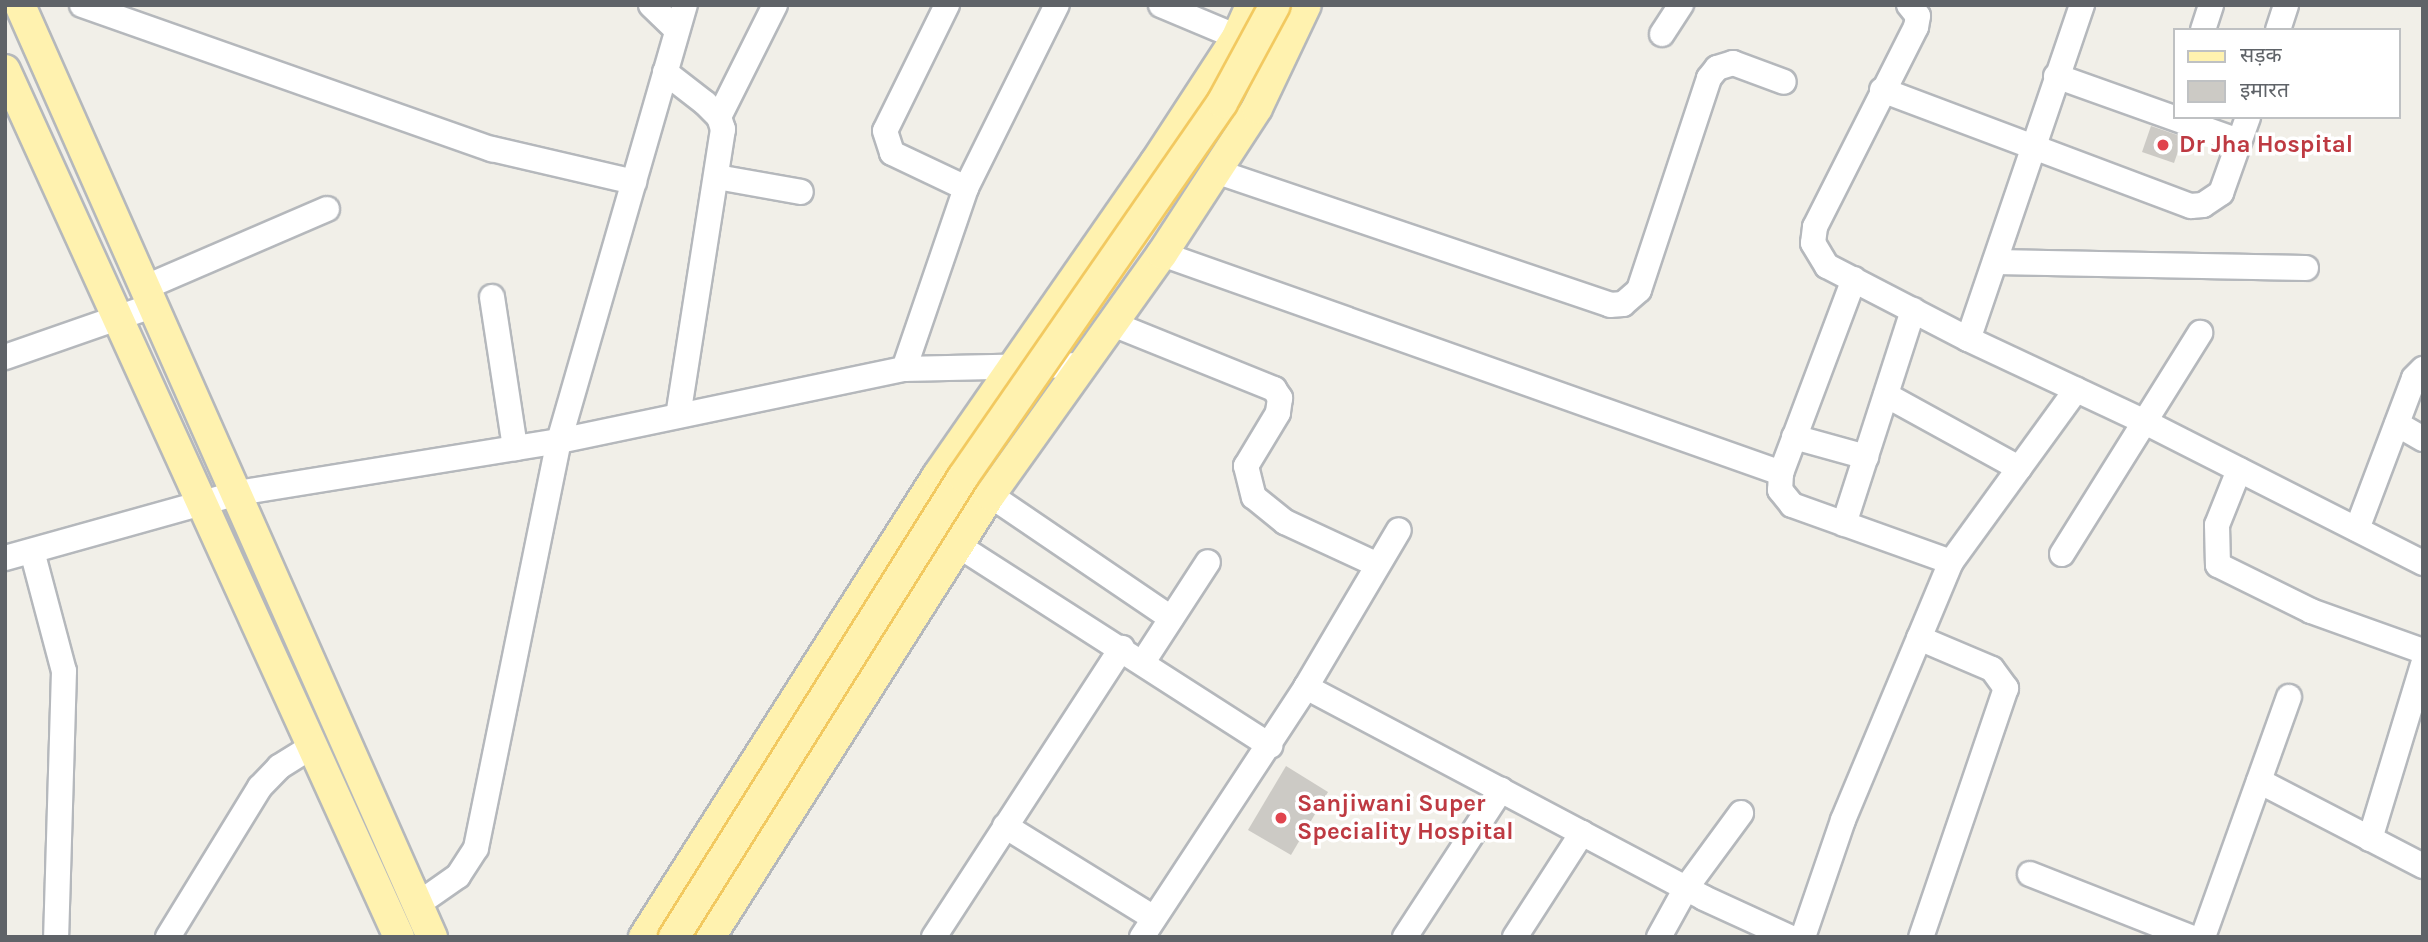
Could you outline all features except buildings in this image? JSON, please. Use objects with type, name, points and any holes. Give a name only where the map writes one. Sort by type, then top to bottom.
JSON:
[{"type":"main road","points":[[20,5],[432,937]]},
{"type":"main road","points":[[644,937],[938,475],[1237,37],[1251,5]]},
{"type":"main road","points":[[674,937],[963,477],[1222,103],[1275,5]]},
{"type":"main road","points":[[710,937],[990,495],[1162,254],[1256,108],[1306,5]]},
{"type":"main road","points":[[5,70],[399,937]]},
{"type":"main road","points":[[840,632],[888,658]]},
{"type":"street","points":[[82,5],[492,149],[634,181]]},
{"type":"street","points":[[651,5],[677,30]]},
{"type":"street","points":[[418,904],[458,876],[476,848],[559,441],[685,5]]},
{"type":"street","points":[[719,117],[775,5]]},
{"type":"street","points":[[947,5],[885,131],[892,153],[965,188]]},
{"type":"street","points":[[904,369],[965,188],[1056,5]]},
{"type":"street","points":[[1161,5],[1237,37]]},
{"type":"street","points":[[1662,34],[1681,5]]},
{"type":"street","points":[[1909,5],[1917,16],[1916,27],[1815,227],[1817,256],[1854,279],[1968,339],[2145,422],[2423,563]]},
{"type":"street","points":[[1968,339],[2031,145],[2082,5]]},
{"type":"street","points":[[2204,28],[2211,5]]},
{"type":"street","points":[[2279,28],[2286,5]]},
{"type":"street","points":[[1215,171],[1610,304],[1623,304],[1639,290],[1709,78],[1717,68],[1733,63],[1784,82]]},
{"type":"street","points":[[665,72],[719,117],[723,129],[678,415]]},
{"type":"street","points":[[2056,76],[2172,115]]},
{"type":"street","points":[[1882,90],[2191,206],[2203,205],[2221,193],[2247,119]]},
{"type":"street","points":[[2183,119],[2239,141]]},
{"type":"street","points":[[717,177],[801,192]]},
{"type":"street","points":[[5,357],[118,320],[150,296],[327,209]]},
{"type":"street","points":[[1162,254],[1781,473]]},
{"type":"street","points":[[1995,262],[2306,268]]},
{"type":"street","points":[[1854,279],[1778,484],[1784,500],[1951,562]]},
{"type":"street","points":[[492,297],[515,448]]},
{"type":"street","points":[[1844,523],[1913,310]]},
{"type":"street","points":[[1113,324],[1273,389],[1280,398],[1278,413],[1246,466],[1254,497],[1285,522],[1378,565]]},
{"type":"street","points":[[2062,554],[2200,333]]},
{"type":"street","points":[[5,558],[238,494],[559,441],[904,369],[1082,365]]},
{"type":"street","points":[[2357,529],[2414,378],[2423,369]]},
{"type":"street","points":[[1803,937],[1843,820],[1951,562],[2076,390]]},
{"type":"street","points":[[1886,395],[2019,468]]},
{"type":"street","points":[[2397,424],[2423,439]]},
{"type":"street","points":[[1794,437],[1866,457]]},
{"type":"street","points":[[2239,470],[2217,525],[2218,565],[2311,611],[2423,651]]},
{"type":"street","points":[[990,495],[1171,618]]},
{"type":"street","points":[[1005,826],[1148,927],[1270,746],[1399,530]]},
{"type":"street","points":[[959,546],[1122,648],[1270,746]]},
{"type":"street","points":[[32,551],[64,671],[56,937]]},
{"type":"street","points":[[1143,662],[1208,562]]},
{"type":"street","points":[[1919,638],[1992,669],[2006,688],[1921,937]]},
{"type":"street","points":[[934,937],[1122,648]]},
{"type":"street","points":[[2370,839],[2413,726],[2423,665]]},
{"type":"street","points":[[1306,687],[1686,888],[1789,937]]},
{"type":"street","points":[[2203,937],[2289,697]]},
{"type":"street","points":[[168,937],[260,787],[279,767],[312,746]]},
{"type":"street","points":[[2259,781],[2423,866]]},
{"type":"street","points":[[1405,937],[1501,790]]},
{"type":"street","points":[[1659,937],[1686,888],[1741,813]]},
{"type":"street","points":[[1515,937],[1582,833]]},
{"type":"street","points":[[2030,874],[2190,937]]},
{"type":"place","name":"Dr Jha Hospital","points":[[2163,145]]},
{"type":"place","name":"Sanjiwani Super Speciality Hospital","points":[[1281,818]]}]
